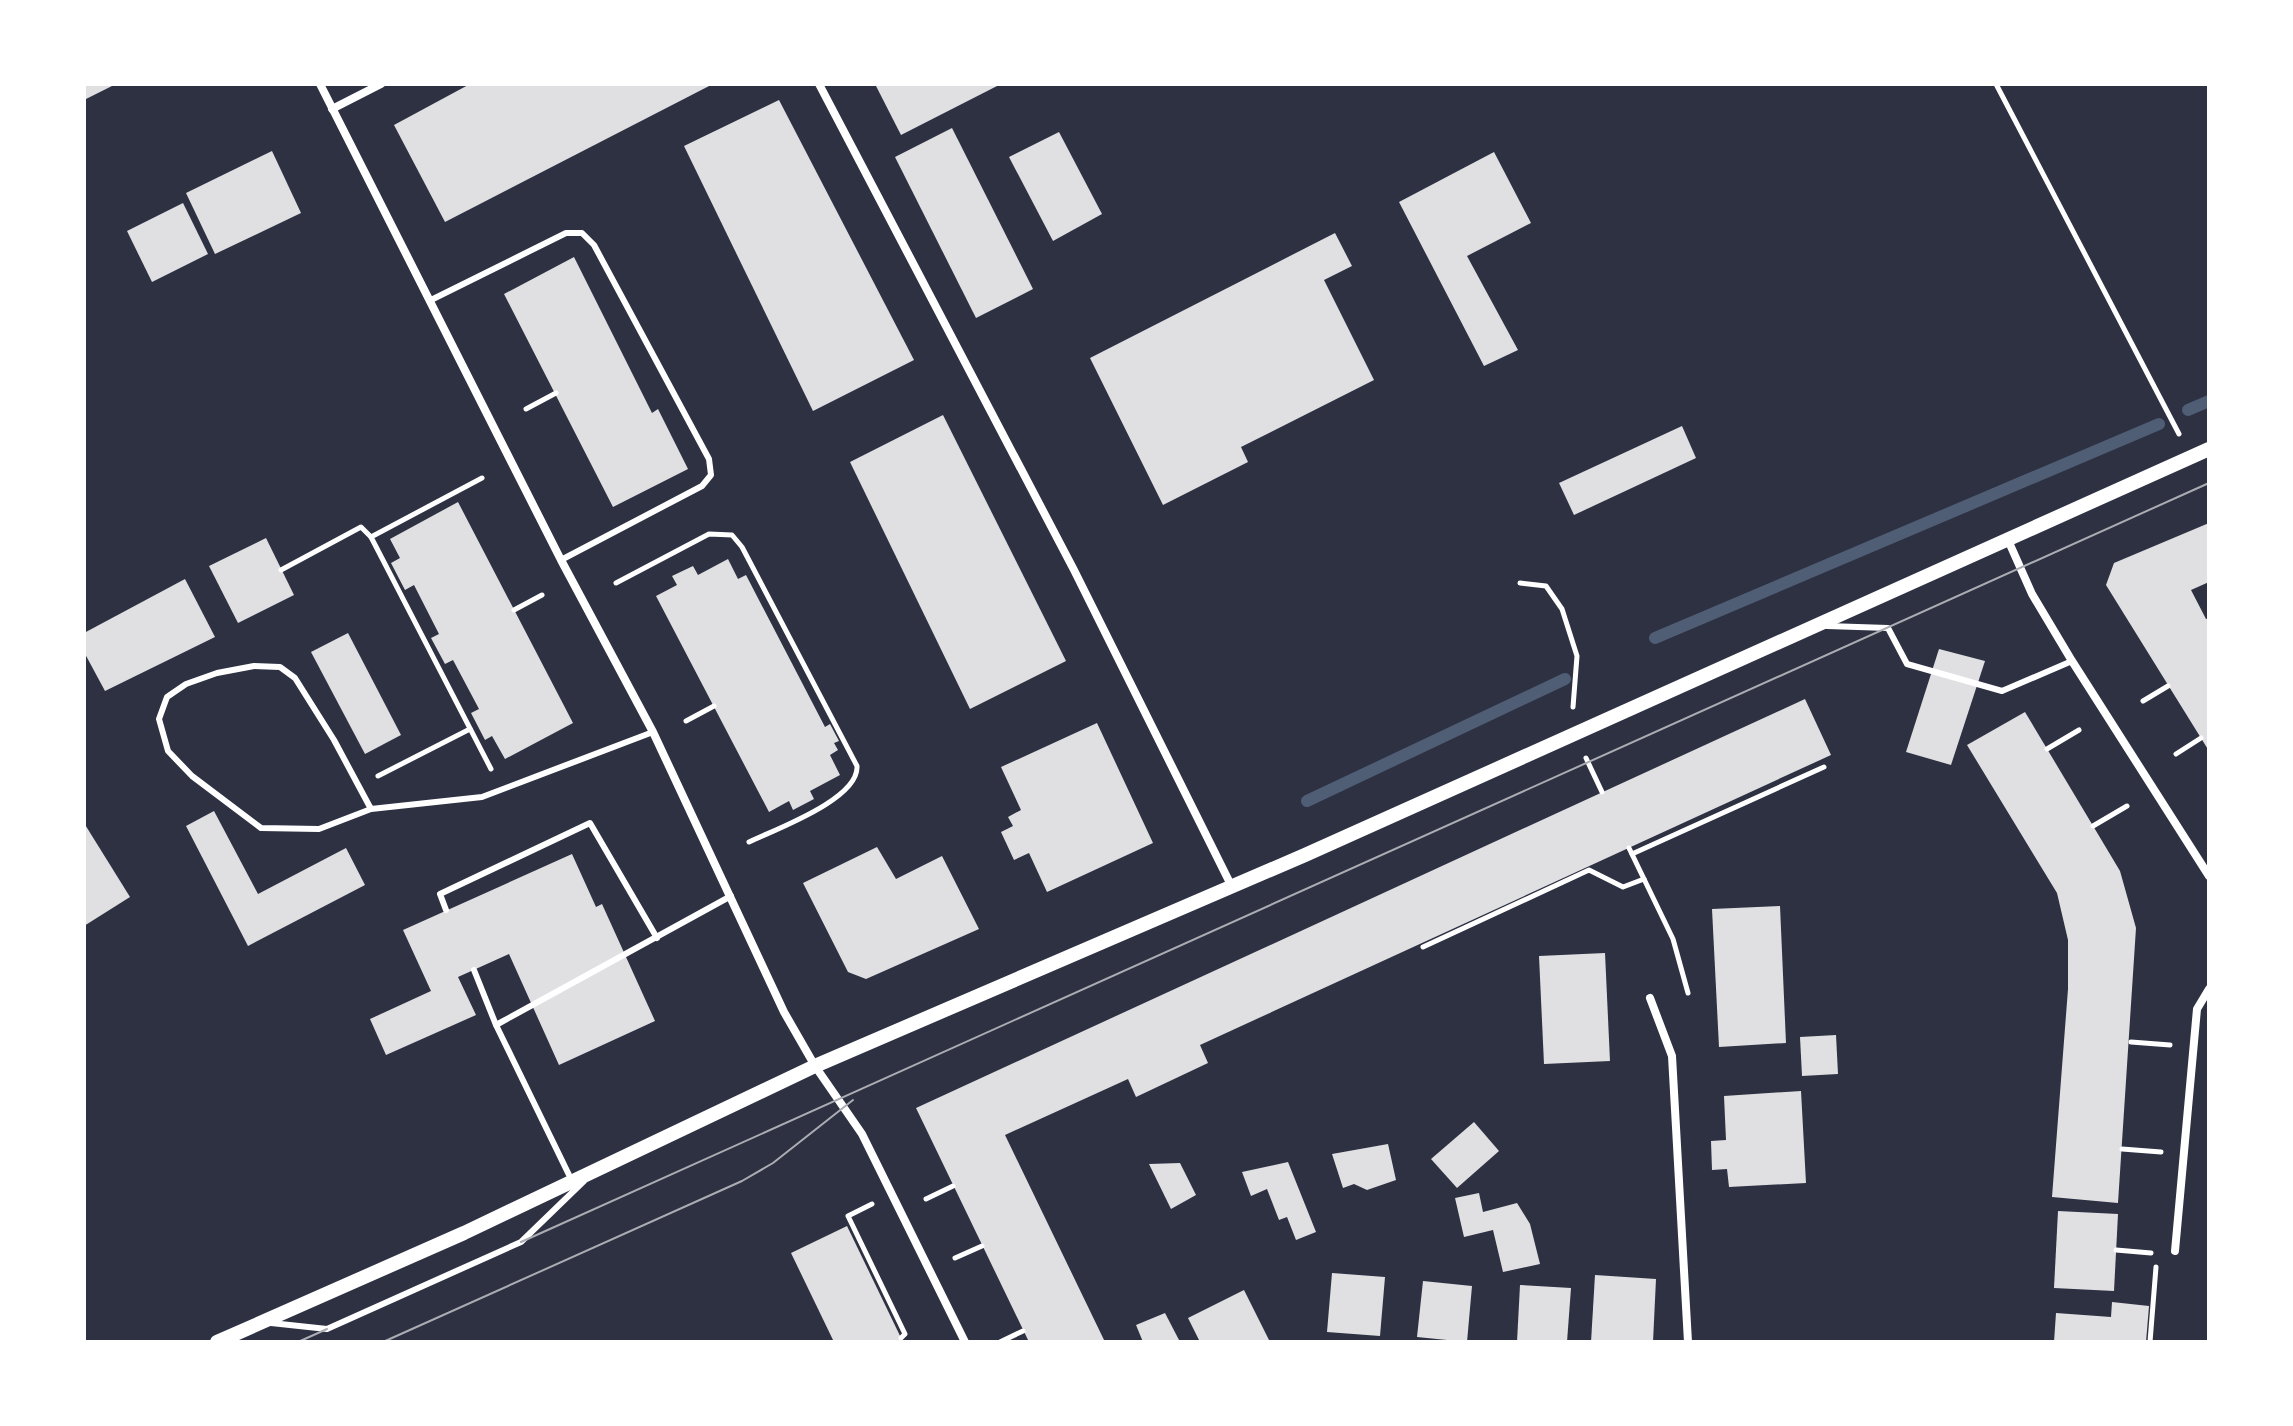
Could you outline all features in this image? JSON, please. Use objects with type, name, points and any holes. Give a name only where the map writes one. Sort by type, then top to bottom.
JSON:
[{"type":"street","points":[[320,84],[561,560],[653,732],[773,990],[815,1066],[862,1134],[965,1342]]},
{"type":"street","points":[[332,109],[381,84]]},
{"type":"street","points":[[819,84],[1074,570],[1231,885]]},
{"type":"street","points":[[217,1342],[464,1233],[571,1179],[815,1066],[1305,855],[1574,731],[2209,449]]},
{"type":"street","points":[[2008,540],[2032,594],[2072,661],[2209,876]]},
{"type":"street","points":[[2175,1251],[2197,1009],[2209,989]]},
{"type":"street","points":[[1650,998],[1672,1056],[1688,1342]]},
{"type":"lane","points":[[429,301],[566,233],[582,233],[594,245],[709,459],[711,475],[702,486],[561,560]]},
{"type":"lane","points":[[1815,626],[1888,628],[1907,664],[2002,691],[2072,661]]},
{"type":"lane","points":[[371,809],[295,678],[280,667],[254,666],[217,673],[186,684],[167,697],[159,719],[168,751],[192,776],[261,828],[319,829],[371,809],[482,797],[653,732]]},
{"type":"lane","points":[[446,910],[440,894],[590,823],[657,938]]},
{"type":"lane","points":[[496,1025],[731,896]]},
{"type":"lane","points":[[474,970],[496,1025],[571,1179]]},
{"type":"lane","points":[[262,1322],[327,1329],[521,1242],[601,1165]]},
{"type":"path","points":[[1996,84],[2191,457]]},
{"type":"path","points":[[526,409],[556,393]]},
{"type":"path","points":[[371,537],[482,478]]},
{"type":"path","points":[[281,570],[361,527],[371,537],[492,772]]},
{"type":"path","points":[[616,583],[709,534],[732,535],[742,547],[857,766],[853,784],[834,800],[749,842]]},
{"type":"path","points":[[1520,583],[1546,586],[1562,609],[1577,656],[1572,699],[1574,731]]},
{"type":"path","points":[[514,610],[542,595]]},
{"type":"path","points":[[2143,701],[2168,686]]},
{"type":"path","points":[[686,721],[714,706]]},
{"type":"path","points":[[359,786],[470,729]]},
{"type":"path","points":[[2047,749],[2079,730]]},
{"type":"path","points":[[2176,754],[2201,738]]},
{"type":"path","points":[[1688,993],[1673,939],[1630,851],[1824,767]]},
{"type":"path","points":[[2093,826],[2127,806]]},
{"type":"path","points":[[1423,947],[1589,870],[1623,887],[1644,879]]},
{"type":"path","points":[[2131,1042],[2172,1045]]},
{"type":"path","points":[[2122,1149],[2164,1153]]},
{"type":"path","points":[[926,1199],[953,1186]]},
{"type":"path","points":[[872,1204],[848,1216],[905,1334],[901,1338]]},
{"type":"path","points":[[955,1258],[982,1246]]},
{"type":"path","points":[[2116,1250],[2157,1256],[2150,1342]]},
{"type":"path","points":[[1000,1342],[1023,1331]]},
{"type":"building","points":[[84,84],[116,84],[84,100]]},
{"type":"building","points":[[470,84],[713,84],[445,222],[394,125]]},
{"type":"building","points":[[875,84],[1001,84],[901,135]]},
{"type":"building","points":[[779,100],[914,360],[813,411],[684,146]]},
{"type":"building","points":[[952,128],[1033,289],[976,318],[895,157]]},
{"type":"building","points":[[1059,132],[1102,214],[1053,241],[1009,157]]},
{"type":"building","points":[[272,151],[301,213],[215,254],[186,193]]},
{"type":"building","points":[[1494,152],[1531,223],[1467,256],[1518,350],[1484,366],[1399,202]]},
{"type":"building","points":[[183,203],[208,254],[152,282],[127,231]]},
{"type":"building","points":[[1335,233],[1352,266],[1324,280],[1374,380],[1241,447],[1248,462],[1163,505],[1090,358]]},
{"type":"building","points":[[574,257],[652,413],[658,409],[688,469],[613,507],[504,294]]},
{"type":"building","points":[[943,415],[1066,661],[970,709],[850,462]]},
{"type":"building","points":[[1682,426],[1696,458],[1574,515],[1559,483]]},
{"type":"building","points":[[458,502],[573,723],[505,759],[492,736],[485,740],[471,713],[479,709],[453,660],[445,664],[431,638],[439,634],[414,585],[405,590],[391,563],[400,558],[390,539]]},
{"type":"building","points":[[2209,523],[2209,582],[2191,590],[2206,619],[2209,618],[2209,751],[2106,585],[2114,563]]},
{"type":"building","points":[[266,538],[294,595],[238,623],[209,566]]},
{"type":"building","points":[[728,559],[738,579],[746,575],[825,727],[830,724],[839,741],[834,743],[838,750],[830,755],[840,775],[810,791],[814,799],[793,810],[789,801],[769,812],[656,596],[677,585],[672,576],[693,566],[698,575]]},
{"type":"building","points":[[185,579],[215,637],[105,691],[84,652],[84,633]]},
{"type":"building","points":[[348,633],[401,735],[365,754],[311,652]]},
{"type":"building","points":[[1939,649],[1985,661],[1951,765],[1906,752]]},
{"type":"building","points":[[1805,699],[1831,755],[1200,1045],[1208,1063],[1136,1097],[1128,1079],[1005,1135],[1105,1342],[1029,1342],[916,1108]]},
{"type":"building","points":[[2025,712],[2120,871],[2136,928],[2118,1203],[2052,1197],[2068,989],[2068,940],[2057,893],[1967,745]]},
{"type":"building","points":[[1097,723],[1153,843],[1047,892],[1029,853],[1014,860],[1001,832],[1013,826],[1008,817],[1021,810],[1001,767]]},
{"type":"building","points":[[214,811],[258,894],[346,848],[365,885],[248,946],[186,826]]},
{"type":"building","points":[[84,823],[130,897],[84,926]]},
{"type":"building","points":[[877,847],[896,879],[942,856],[979,929],[866,979],[848,972],[803,883]]},
{"type":"building","points":[[572,854],[596,907],[602,904],[655,1021],[559,1065],[509,954],[458,977],[476,1015],[386,1055],[370,1019],[431,991],[403,930]]},
{"type":"building","points":[[1780,906],[1786,1043],[1719,1047],[1712,909]]},
{"type":"building","points":[[1605,953],[1610,1061],[1544,1064],[1539,956]]},
{"type":"building","points":[[1836,1035],[1838,1074],[1802,1076],[1800,1037]]},
{"type":"building","points":[[1801,1091],[1806,1183],[1729,1187],[1727,1169],[1712,1170],[1711,1141],[1726,1140],[1724,1096]]},
{"type":"building","points":[[1474,1122],[1499,1151],[1457,1188],[1431,1159]]},
{"type":"building","points":[[1388,1144],[1396,1180],[1367,1190],[1354,1184],[1343,1188],[1332,1154]]},
{"type":"building","points":[[1288,1162],[1316,1232],[1296,1240],[1287,1217],[1279,1220],[1267,1189],[1251,1196],[1242,1172]]},
{"type":"building","points":[[1180,1163],[1196,1195],[1171,1209],[1149,1164]]},
{"type":"building","points":[[1479,1193],[1483,1212],[1517,1203],[1530,1224],[1540,1264],[1503,1272],[1493,1230],[1464,1237],[1455,1198]]},
{"type":"building","points":[[2058,1211],[2118,1214],[2114,1291],[2054,1288]]},
{"type":"building","points":[[847,1226],[903,1342],[834,1342],[791,1253]]},
{"type":"building","points":[[1332,1273],[1385,1277],[1380,1336],[1327,1332]]},
{"type":"building","points":[[1595,1275],[1656,1279],[1653,1342],[1591,1342]]},
{"type":"building","points":[[1423,1281],[1472,1286],[1467,1342],[1417,1337]]},
{"type":"building","points":[[1520,1285],[1571,1288],[1567,1342],[1517,1342]]},
{"type":"building","points":[[1244,1290],[1270,1342],[1200,1342],[1188,1318]]},
{"type":"building","points":[[2112,1302],[2149,1306],[2146,1342],[2054,1342],[2056,1313],[2111,1317]]},
{"type":"building","points":[[1165,1313],[1179,1340],[1143,1342],[1136,1325]]},
{"type":"waterway","points":[[2188,410],[2209,401]]},
{"type":"waterway","points":[[1655,638],[2159,424]]},
{"type":"waterway","points":[[1307,801],[1565,679]]},
{"type":"tram line","points":[[521,1242],[2209,483]]},
{"type":"tram line","points":[[383,1342],[742,1181],[773,1163],[853,1100]]},
{"type":"tram line","points":[[298,1342],[327,1329]]}]
